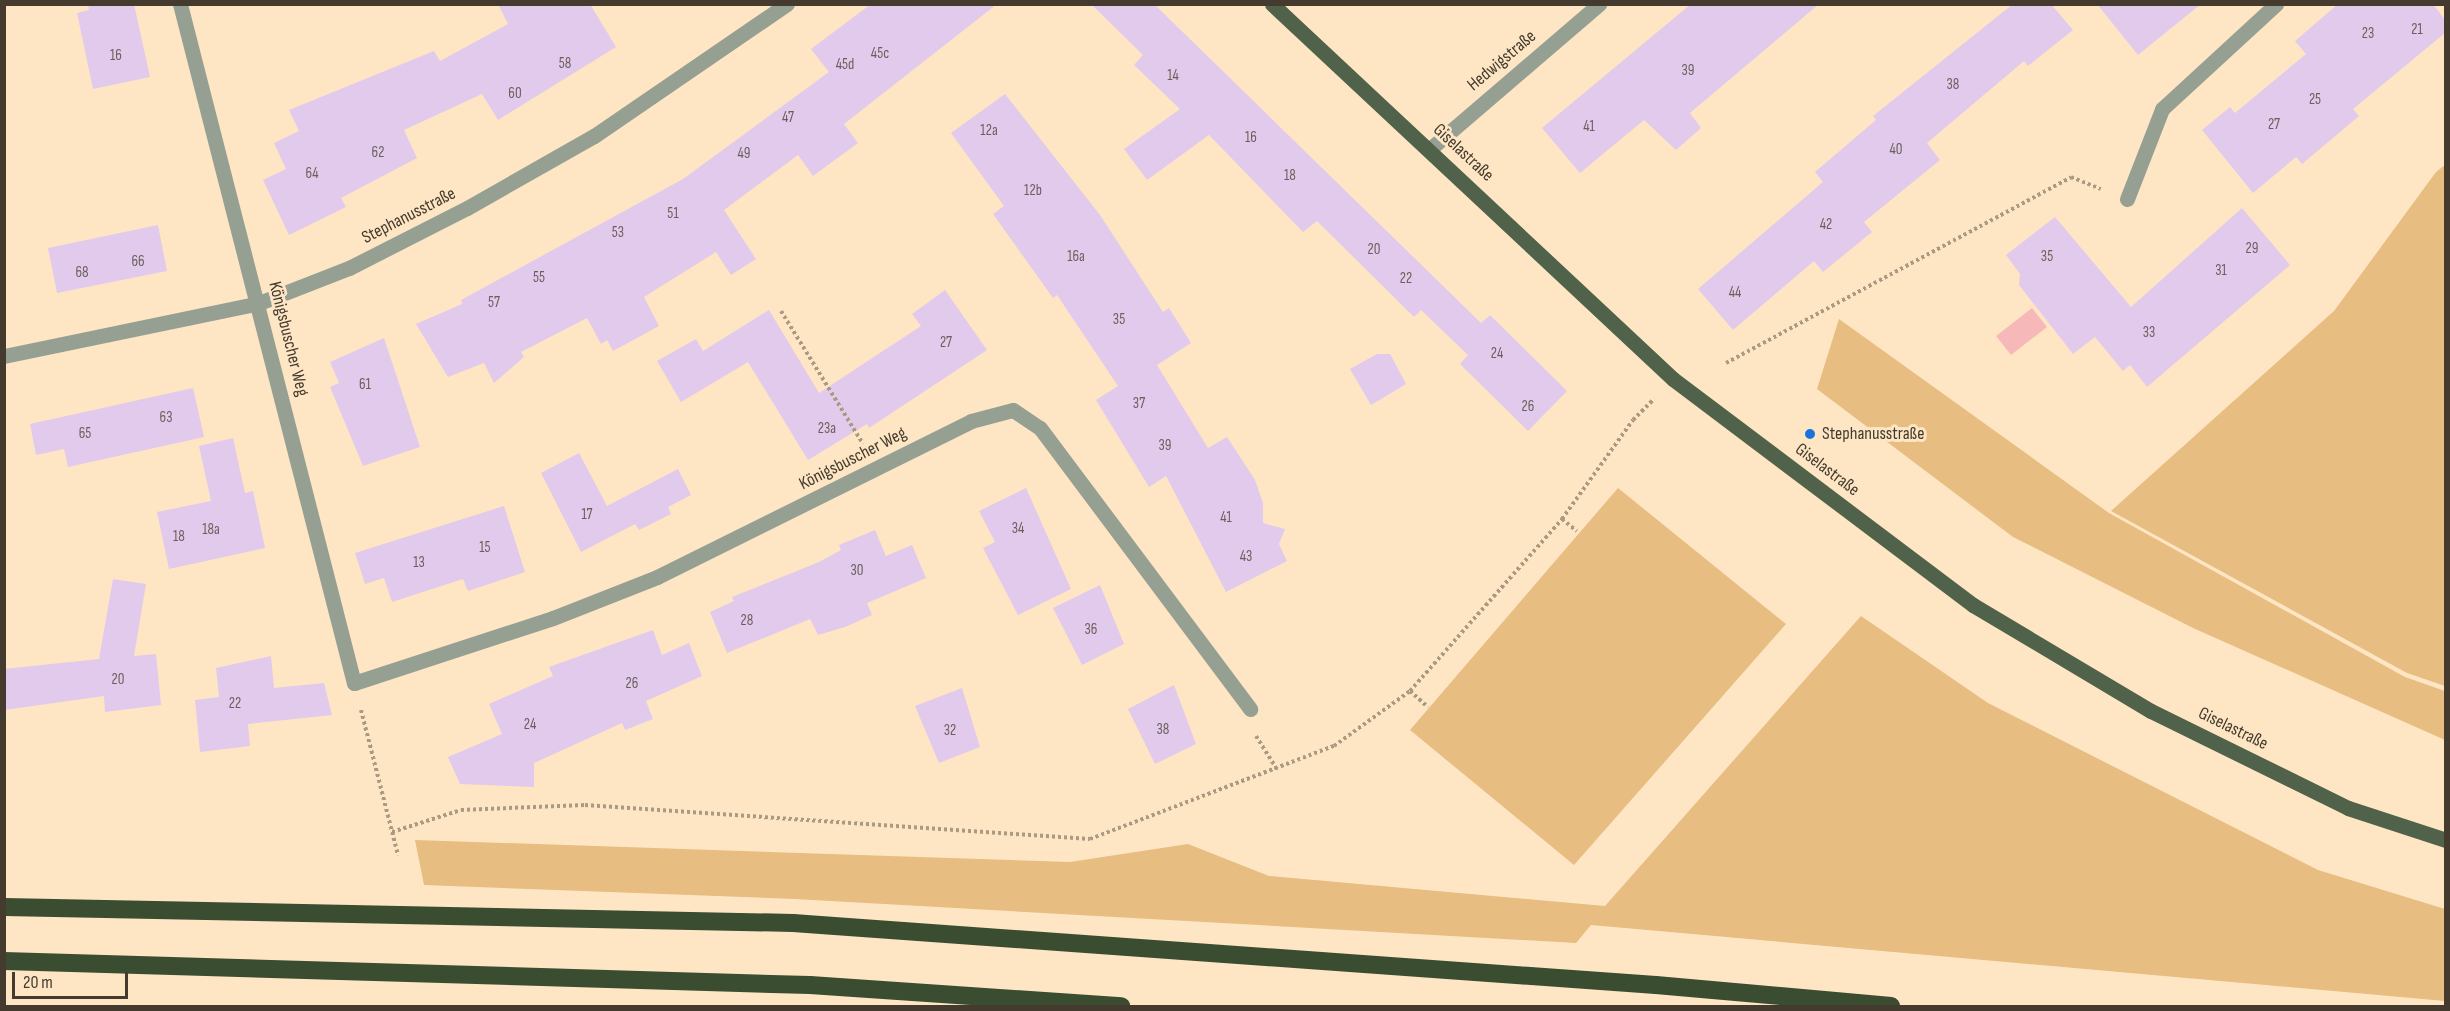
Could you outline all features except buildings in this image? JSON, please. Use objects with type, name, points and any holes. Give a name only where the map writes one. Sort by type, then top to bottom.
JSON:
[{"type":"highway","points":[[4,907],[793,923],[1656,985],[1891,1006]]},
{"type":"highway","points":[[4,961],[810,985],[1121,1006]]},
{"type":"main road","name":"Giselastraße","points":[[1272,4],[1430,149],[1673,379],[1973,604],[2141,705],[2348,808],[2445,840]]},
{"type":"street","name":"Königsbuscher Weg","points":[[180,4],[259,303],[354,683],[553,618],[657,577],[971,421],[1013,410],[1040,428],[1250,709]]},
{"type":"street","name":"Stephanusstraße","points":[[4,356],[259,303],[349,268],[467,208],[594,136],[787,4]]},
{"type":"street","name":"Hedwigstraße","points":[[1430,149],[1599,4]]},
{"type":"street","points":[[2127,199],[2162,108],[2276,4]]},
{"type":"path","points":[[1726,363],[2071,177],[2127,199]]},
{"type":"path","points":[[782,311],[876,469]]},
{"type":"path","points":[[392,831],[461,810],[585,805],[1090,839],[1278,771],[1334,746],[1410,691],[1562,519],[1633,420],[1673,379]]},
{"type":"path","points":[[1562,519],[1577,531]]},
{"type":"path","points":[[354,683],[398,855]]},
{"type":"path","points":[[1410,691],[1428,707]]},
{"type":"path","points":[[1250,709],[1256,738],[1278,771]]},
{"type":"shaded area","points":[[2445,165],[2445,686],[2407,673],[2111,511],[2334,311],[2436,172]]},
{"type":"shaded area","points":[[2032,308],[2047,327],[2011,355],[1996,336]]},
{"type":"shaded area","points":[[1839,319],[2109,513],[2405,677],[2445,691],[2445,740],[2193,628],[2013,537],[1817,389]]},
{"type":"shaded area","points":[[1618,488],[1786,624],[1574,865],[1410,730]]},
{"type":"shaded area","points":[[1861,616],[1988,703],[2318,870],[2445,909],[2445,1001],[1591,925],[1576,943],[795,899],[424,885],[415,840],[1070,862],[1188,844],[1269,876],[1605,906]]},
{"type":"place","name":"Stephanusstraße","points":[[1810,434]]}]
